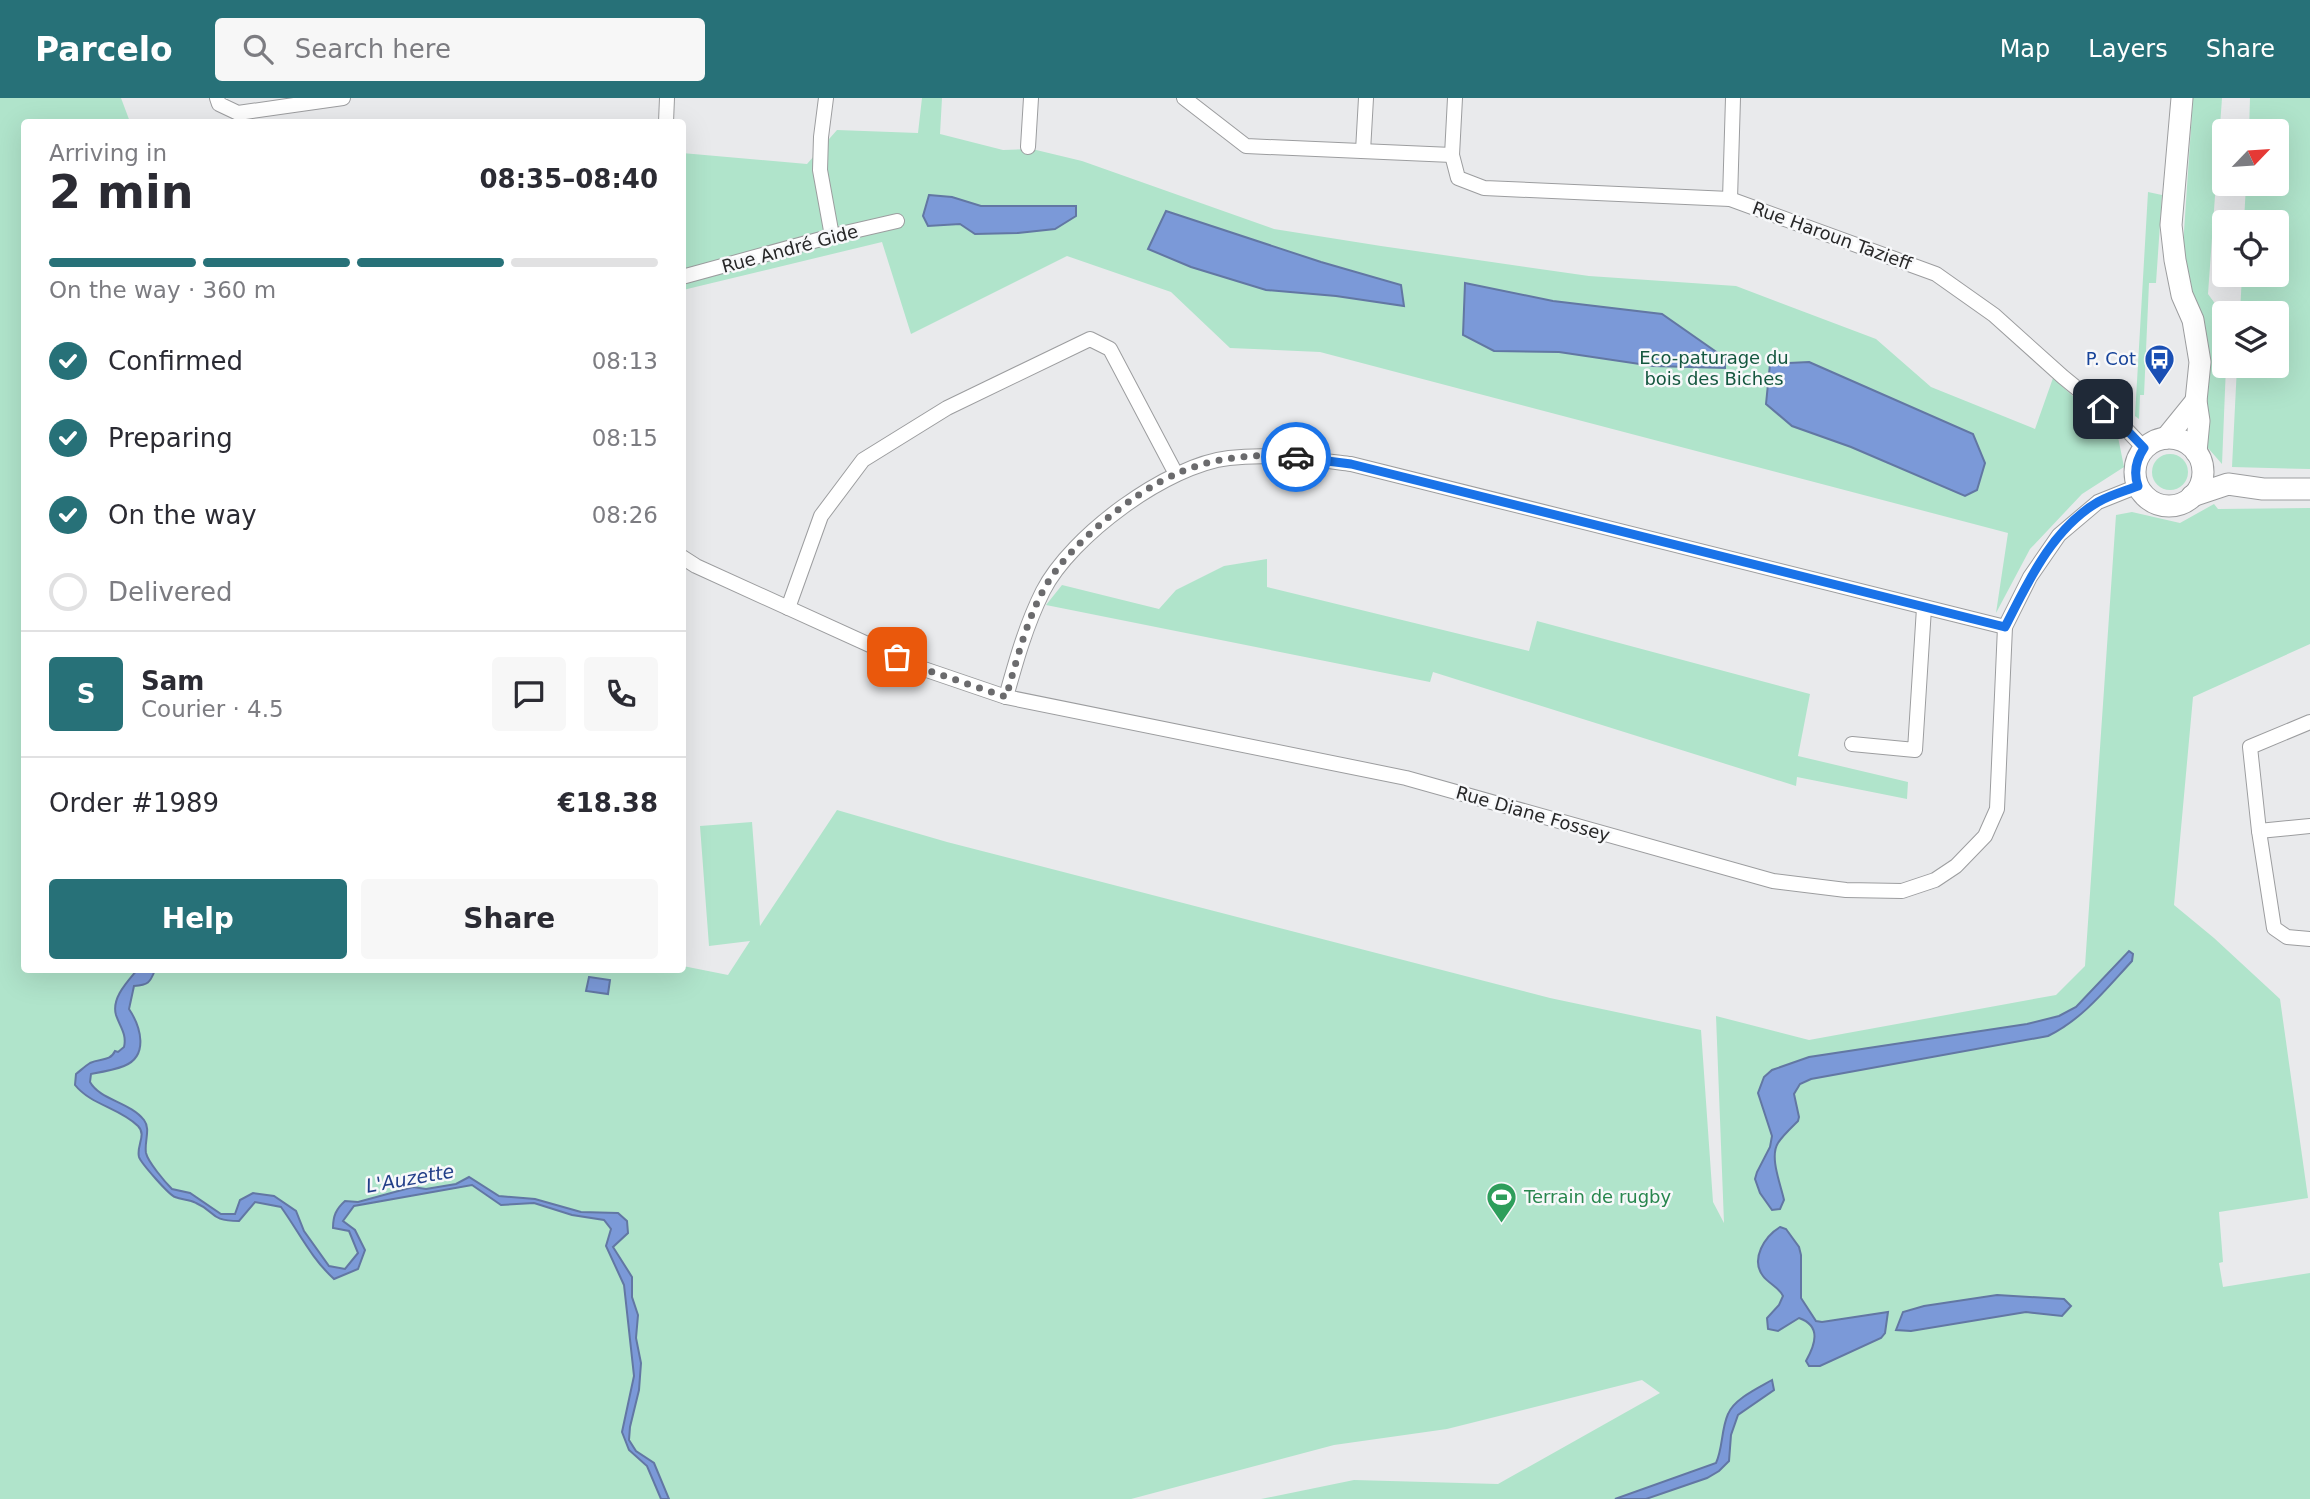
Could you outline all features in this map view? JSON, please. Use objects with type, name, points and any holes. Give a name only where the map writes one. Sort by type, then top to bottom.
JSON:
[{"type":"street","points":[[217,98],[219,104],[238,113],[343,98]]},
{"type":"street","points":[[666,119],[667,98]]},
{"type":"street","points":[[826,98],[820,170],[832,236]]},
{"type":"street","points":[[1028,147],[1031,98]]},
{"type":"street","points":[[1184,98],[1246,146],[1451,155],[1455,98]]},
{"type":"street","points":[[1363,151],[1366,98]]},
{"type":"street","points":[[1730,199],[1733,98]]},
{"type":"street","points":[[2182,98],[2171,225],[2182,295],[2193,320],[2200,362],[2196,401],[2202,481],[2192,496]]},
{"type":"street","name":"Rue Haroun Tazieff","points":[[1451,155],[1458,177],[1484,188],[1730,199],[1936,274],[1994,315],[2123,426],[2144,448]]},
{"type":"street","name":"Rue André Gide","points":[[686,276],[897,221]]},
{"type":"street","points":[[788,608],[821,516],[863,460],[947,408],[1090,339],[1110,349],[1176,474]]},
{"type":"street","points":[[2166,438],[2196,401]]},
{"type":"street","points":[[2228,484],[2183,441],[2166,438],[2156,440],[2144,448],[2135,470],[2138,486],[2143,494],[2158,504],[2176,505],[2192,496],[2228,484],[2263,489],[2310,489]]},
{"type":"street","points":[[1006,697],[1024,634],[1048,583],[1089,532],[1176,474],[1227,458],[1281,456],[1351,464],[2005,627]]},
{"type":"street","name":"Rue Diane Fossey","points":[[686,560],[918,667],[1006,697],[1406,778],[1773,881],[1846,890],[1902,891],[1935,880],[1956,866],[1985,836],[1997,808],[2005,627],[2030,577],[2059,535],[2098,502],[2138,486]]},
{"type":"street","points":[[1852,744],[1915,750],[1924,608]]},
{"type":"street","points":[[2310,722],[2250,747],[2259,831],[2274,928],[2287,937],[2310,939]]},
{"type":"street","points":[[2259,831],[2310,826]]},
{"type":"green space","points":[[0,98],[121,98],[129,119],[21,119],[21,973],[686,973],[686,967],[728,975],[750,941],[709,946],[700,826],[752,822],[760,926],[837,810],[947,842],[1550,998],[1701,1030],[1713,1202],[1724,1223],[1716,1016],[1809,1040],[2056,995],[2085,966],[2116,515],[2132,512],[2180,523],[2214,504],[2218,509],[2310,508],[2310,644],[2193,697],[2174,905],[2280,999],[2308,1198],[2219,1212],[2223,1262],[2219,1263],[2223,1287],[2310,1273],[2310,1499],[1261,1499],[1354,1480],[1498,1484],[1660,1393],[1642,1380],[1447,1429],[1334,1445],[1131,1499],[0,1499]]},
{"type":"green space","name":"Eco-paturage du bois des Biches","points":[[922,98],[942,98],[940,134],[1003,150],[1032,149],[1082,161],[1274,229],[1589,276],[1736,286],[1876,339],[1931,387],[2035,429],[2053,378],[2118,437],[2124,467],[2082,494],[2030,549],[1996,613],[2008,533],[1320,352],[1230,348],[1171,292],[1067,256],[911,334],[882,242],[686,289],[686,153],[807,164],[837,130],[918,133]]},
{"type":"green space","points":[[2193,98],[2222,98],[2220,119],[2212,119],[2212,196],[2215,196],[2208,294],[2213,301],[2212,378],[2226,378],[2222,464],[2208,448],[2203,330],[2185,276],[2183,246]]},
{"type":"green space","points":[[2250,98],[2310,98],[2310,469],[2232,467],[2236,378],[2289,378],[2289,301],[2241,301],[2241,287],[2289,287],[2289,210],[2245,210],[2245,196],[2289,196],[2289,119],[2249,119]]},
{"type":"green space","points":[[2148,192],[2162,195],[2156,283],[2149,283],[2144,395],[2140,395],[2139,419],[2135,416]]},
{"type":"green space","points":[[2170,454],[2182,460],[2188,472],[2182,484],[2170,490],[2158,484],[2152,472],[2158,460]]},
{"type":"green space","points":[[1267,559],[1267,587],[1529,651],[1537,621],[1810,694],[1798,756],[1908,782],[1907,799],[1797,777],[1796,786],[1433,672],[1430,682],[1046,605],[1062,585],[1159,609],[1176,590],[1224,566]]},
{"type":"water","points":[[929,195],[952,197],[981,206],[1076,206],[1076,216],[1055,229],[975,234],[960,224],[928,226],[923,216]]},
{"type":"water","points":[[1166,211],[1401,285],[1404,306],[1336,296],[1266,290],[1191,267],[1148,249]]},
{"type":"water","points":[[1465,283],[1553,301],[1662,314],[1725,358],[1725,368],[1653,366],[1559,352],[1494,351],[1463,335]]},
{"type":"water","points":[[1809,362],[1973,434],[1985,463],[1977,490],[1965,496],[1851,447],[1792,426],[1766,404],[1770,364]]},
{"type":"water","points":[[2129,951],[2133,954],[2132,961],[2104,992],[2072,1021],[2048,1036],[1811,1079],[1800,1084],[1794,1094],[1798,1121],[1782,1137],[1776,1149],[1775,1163],[1784,1200],[1780,1209],[1772,1210],[1760,1193],[1755,1179],[1770,1147],[1772,1136],[1758,1093],[1764,1077],[1772,1070],[1809,1057],[2027,1024],[2059,1016],[2076,1007]]},
{"type":"water","points":[[135,973],[154,973],[148,982],[134,986],[129,1009],[139,1032],[140,1048],[137,1055],[124,1066],[91,1074],[90,1082],[101,1093],[131,1109],[144,1120],[147,1127],[147,1157],[157,1172],[172,1189],[190,1193],[221,1214],[235,1214],[240,1200],[253,1193],[274,1196],[296,1211],[304,1231],[329,1266],[345,1269],[358,1253],[349,1231],[333,1228],[336,1213],[345,1201],[358,1202],[413,1187],[426,1189],[456,1184],[469,1177],[499,1196],[535,1199],[581,1212],[618,1213],[627,1221],[628,1233],[613,1247],[632,1277],[632,1297],[638,1315],[636,1338],[641,1363],[639,1390],[629,1440],[636,1451],[654,1463],[669,1499],[661,1499],[647,1466],[629,1450],[622,1432],[634,1376],[624,1285],[606,1246],[611,1229],[604,1220],[572,1215],[534,1203],[501,1205],[472,1185],[354,1206],[343,1221],[355,1230],[365,1250],[358,1269],[334,1279],[312,1254],[281,1207],[255,1202],[239,1221],[229,1221],[218,1218],[203,1206],[175,1197],[139,1157],[141,1129],[123,1115],[89,1097],[75,1085],[76,1074],[86,1066],[108,1058],[124,1047],[124,1034],[115,1009],[121,990]]},
{"type":"water","points":[[589,977],[610,980],[608,994],[586,991]]},
{"type":"water","points":[[1780,1227],[1786,1229],[1799,1247],[1801,1298],[1816,1321],[1888,1312],[1885,1333],[1881,1338],[1820,1366],[1809,1366],[1806,1361],[1814,1342],[1814,1331],[1806,1321],[1799,1318],[1778,1331],[1768,1329],[1767,1318],[1783,1296],[1763,1276],[1758,1262],[1761,1248],[1769,1236]]},
{"type":"water","points":[[1997,1295],[2064,1299],[2071,1306],[2062,1316],[2026,1312],[1911,1331],[1896,1330],[1903,1312],[1924,1306]]},
{"type":"water","points":[[1772,1380],[1774,1390],[1738,1415],[1731,1435],[1729,1461],[1719,1471],[1707,1478],[1646,1499],[1615,1499],[1716,1463],[1726,1420],[1735,1403]]},
{"type":"way so far","points":[[897,657],[918,667],[1006,697],[1024,634],[1043,591],[1089,532],[1176,474],[1227,458],[1296,457]]},
{"type":"place","name":"P. Cot","points":[[2159,386]]},
{"type":"place","name":"Terrain de rugby","points":[[1501,1224]]},
{"type":"route","points":[[1296,457],[1351,464],[2005,627],[2030,577],[2059,535],[2098,502],[2138,486],[2136,463],[2144,448],[2103,409]]},
{"type":"water label","name":"L'Auzette","points":[[410,1178]]}]
